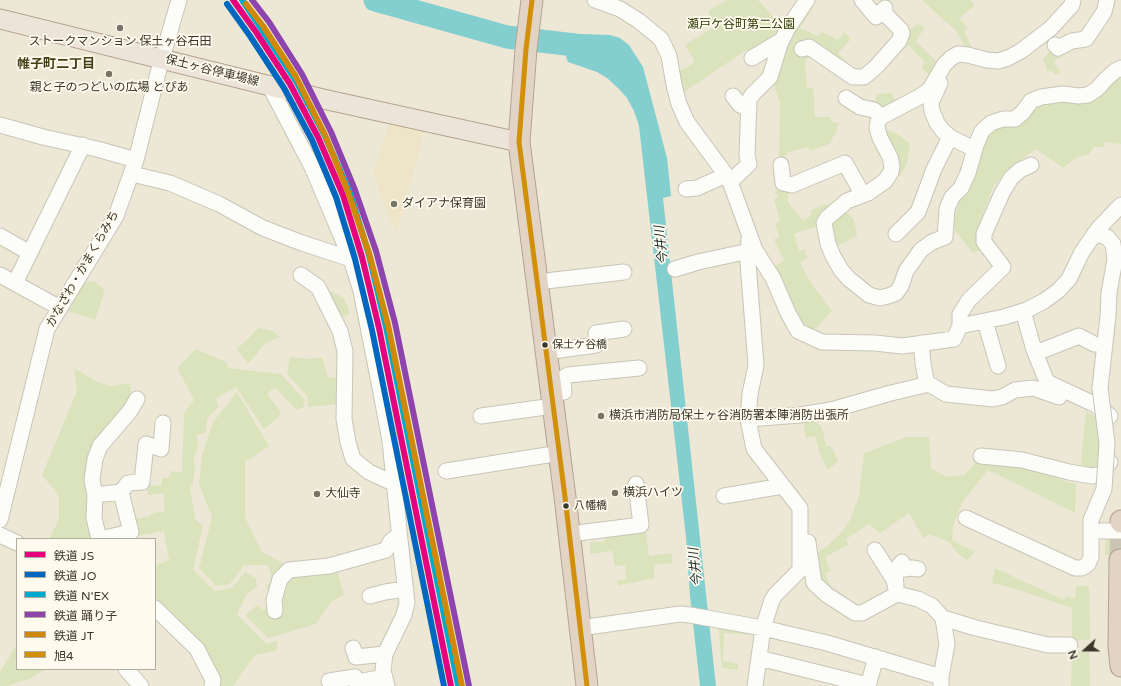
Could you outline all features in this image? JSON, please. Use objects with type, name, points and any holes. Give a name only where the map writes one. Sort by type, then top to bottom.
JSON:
[{"type":"highway","points":[[532,0],[519,142],[560,454],[587,686]]},
{"type":"highway","points":[[1120,560],[1121,666]]},
{"type":"main road","name":"保土ヶ谷停車場線","points":[[0,20],[340,103],[519,142]]},
{"type":"street","name":"かなざわ・かまくらみち","points":[[0,520],[6,468],[47,329],[116,216],[132,174],[179,0]]},
{"type":"street","points":[[596,0],[620,9],[639,21],[661,39],[669,56],[679,104],[687,122],[728,178],[749,244],[748,263],[756,365],[750,394],[748,420],[754,449],[800,508],[800,570],[775,595],[772,600],[763,628],[755,686]]},
{"type":"street","points":[[752,58],[783,34],[807,0]]},
{"type":"street","points":[[802,49],[809,47],[853,77],[864,77],[876,67],[899,40],[902,33],[883,10],[876,17],[862,0]]},
{"type":"street","points":[[1073,0],[1072,5],[1049,38],[1036,41],[1008,58],[998,61],[958,54],[944,65],[930,88],[919,97],[881,117],[877,128],[880,138],[890,157],[892,166],[891,172],[885,181],[878,186],[863,195],[847,201],[827,218],[824,223],[824,229],[833,256],[849,280],[869,295],[880,298],[896,293],[901,286],[906,271],[921,250],[932,242],[945,237],[947,209],[952,197],[961,188],[968,173],[974,149],[982,131],[991,123],[1015,119],[1023,112],[1031,101],[1041,97],[1064,94],[1079,96],[1088,95],[1097,89],[1115,71],[1121,68]]},
{"type":"street","points":[[1049,38],[1058,48],[1072,41],[1086,39],[1104,12],[1107,0]]},
{"type":"street","points":[[686,189],[697,188],[728,178],[749,164],[747,155],[749,100],[770,77],[783,34]]},
{"type":"street","points":[[944,65],[942,78],[931,103],[932,111],[943,131],[950,137],[974,149]]},
{"type":"street","points":[[269,85],[312,167],[351,259],[361,291],[390,440],[399,538],[406,589],[407,603],[404,615],[385,654],[383,671],[386,682],[356,682],[355,677],[326,684]]},
{"type":"street","points":[[733,96],[740,105],[749,109]]},
{"type":"street","points":[[846,98],[860,107],[874,110],[881,117]]},
{"type":"street","points":[[0,125],[136,160]]},
{"type":"street","points":[[896,234],[918,212],[934,169],[950,137]]},
{"type":"street","points":[[15,283],[83,146]]},
{"type":"street","points":[[781,165],[783,183],[792,185],[845,163],[863,195]]},
{"type":"street","points":[[749,244],[755,250],[773,278],[788,313],[798,331],[822,342],[875,343],[902,346],[954,339],[960,326],[960,314],[969,300],[1003,267],[984,242],[984,234],[1002,193],[1011,178],[1020,170],[1031,165]]},
{"type":"street","points":[[132,174],[170,183],[219,204],[263,228],[351,259]]},
{"type":"street","points":[[960,326],[1004,317],[1023,311],[1044,301],[1058,291],[1069,279],[1082,252],[1094,234],[1121,205]]},
{"type":"street","points":[[966,518],[1075,568],[1082,568],[1088,564],[1091,557],[1104,489],[1107,443],[1100,388],[1109,293],[1115,259],[1113,244],[1108,237],[1094,234]]},
{"type":"street","points":[[0,236],[30,253]]},
{"type":"street","points":[[297,241],[305,255]]},
{"type":"street","points":[[675,269],[749,244]]},
{"type":"street","points":[[537,282],[624,272]]},
{"type":"street","points":[[0,275],[60,308]]},
{"type":"street","points":[[301,275],[318,287],[340,331],[345,351],[344,419],[353,459],[369,472],[395,484]]},
{"type":"street","points":[[981,456],[1022,460],[1092,476],[1101,474],[1110,463],[1112,440],[1110,415],[1096,404],[1047,382],[1023,311]]},
{"type":"street","points":[[985,321],[998,366]]},
{"type":"street","points":[[546,352],[596,345],[596,332],[624,329]]},
{"type":"street","points":[[1036,353],[1079,336],[1094,344]]},
{"type":"street","points":[[921,343],[926,380],[929,384],[946,394],[993,399],[1002,397],[1015,390],[1033,388],[1090,407],[1100,408]]},
{"type":"street","points":[[481,416],[552,400],[564,392],[563,378],[568,375],[639,368]]},
{"type":"street","points":[[748,420],[832,410],[929,384]]},
{"type":"street","points":[[100,538],[94,518],[95,495],[92,480],[95,459],[100,446],[130,411],[137,399]]},
{"type":"street","points":[[95,495],[121,492],[128,483],[142,482],[146,444],[161,449],[163,423]]},
{"type":"street","points":[[446,471],[560,454]]},
{"type":"street","points":[[570,534],[641,525],[636,484]]},
{"type":"street","points":[[723,497],[783,486]]},
{"type":"street","points":[[104,538],[131,532],[121,492]]},
{"type":"street","points":[[1096,526],[1121,531]]},
{"type":"street","points":[[800,530],[807,538],[814,583],[827,595],[855,613],[862,613],[897,594],[918,599],[932,606],[943,618],[976,628],[1048,645],[1070,645]]},
{"type":"street","points":[[0,535],[16,543]]},
{"type":"street","points":[[388,555],[399,538]]},
{"type":"street","points":[[275,611],[274,600],[280,579],[289,570],[335,565],[386,550],[391,540],[399,538]]},
{"type":"street","points":[[875,550],[894,580],[897,594]]},
{"type":"street","points":[[282,563],[296,570]]},
{"type":"street","points":[[897,594],[899,566],[901,568],[918,569]]},
{"type":"street","points":[[370,596],[406,589]]},
{"type":"street","points":[[156,609],[197,649],[214,684]]},
{"type":"street","points":[[580,628],[680,614],[690,615],[763,628],[827,643],[876,657],[941,681],[947,644],[943,618]]},
{"type":"street","points":[[353,648],[356,657],[385,654]]},
{"type":"street","points":[[759,658],[868,686],[876,657]]},
{"type":"street","points":[[127,670],[141,686]]},
{"type":"shaded area","name":"ダイアナ保育園","points":[[390,120],[426,127],[396,234],[373,174]]},
{"type":"green space","name":"瀬戸ケ谷町第二公園","points":[[727,0],[758,0],[784,29],[750,52],[746,50],[680,95],[675,74],[695,62],[685,45],[715,26],[708,11]]},
{"type":"green space","points":[[922,0],[970,0],[975,6],[959,18],[968,28],[964,31],[973,50],[965,47],[956,31]]},
{"type":"green space","points":[[811,1],[813,7],[800,28],[818,36],[822,32],[838,40],[845,32],[851,39],[838,53],[859,74],[836,60],[829,73],[823,55],[805,59],[807,87],[813,88],[815,117],[831,117],[831,121],[839,123],[829,144],[810,151],[808,147],[789,152],[784,157],[779,158],[780,103],[772,78],[790,30]]},
{"type":"green space","points":[[917,24],[925,27],[916,41],[938,63],[930,75],[921,68],[925,62],[908,45],[895,58],[890,56],[907,32]]},
{"type":"green space","points":[[1066,33],[1074,38],[1094,40],[1054,61],[1060,73],[1055,75],[1051,70],[1048,72],[1043,59]]},
{"type":"green space","points":[[1121,72],[1121,144],[1105,142],[1103,147],[1094,147],[1089,154],[1077,157],[1063,168],[1036,149],[1007,170],[993,187],[978,227],[981,249],[973,253],[952,227],[959,201],[970,188],[985,138],[1002,126],[1022,125],[1036,105],[1073,99]]},
{"type":"green space","points":[[891,93],[897,103],[880,111],[858,101],[876,100],[877,94]]},
{"type":"green space","points":[[886,129],[898,134],[910,144],[907,163],[901,175],[895,173],[882,133]]},
{"type":"green space","points":[[788,186],[788,202],[803,221],[812,214],[810,211],[825,204],[833,206],[821,215],[817,226],[794,234],[799,251],[805,249],[807,258],[800,263],[811,283],[832,311],[813,331],[800,323],[774,267],[784,260],[774,239],[779,237],[775,223],[780,221],[774,200],[779,197],[774,192]]},
{"type":"green space","points":[[845,211],[854,219],[857,236],[835,247],[829,222]]},
{"type":"green space","points":[[94,281],[105,290],[95,320],[68,311],[84,283]]},
{"type":"green space","points":[[328,290],[344,298],[350,314],[337,318],[323,291]]},
{"type":"green space","points":[[259,328],[273,331],[280,337],[266,343],[248,364],[237,349]]},
{"type":"green space","points":[[196,349],[226,362],[228,368],[281,374],[305,400],[303,408],[296,410],[275,387],[267,394],[281,412],[279,417],[264,429],[236,387],[216,398],[218,408],[208,417],[205,433],[197,435],[198,447],[193,458],[195,467],[193,484],[190,486],[195,519],[203,526],[193,570],[215,591],[232,588],[245,572],[256,578],[257,587],[247,594],[237,614],[266,644],[278,640],[276,651],[255,655],[233,686],[217,686],[156,602],[156,566],[169,560],[164,531],[136,536],[132,519],[148,517],[153,513],[165,511],[163,493],[148,495],[146,485],[161,486],[162,478],[168,478],[172,471],[182,472],[184,413],[194,400],[177,368]]},
{"type":"green space","points":[[290,357],[309,359],[322,357],[328,377],[341,378],[340,404],[308,407],[308,397],[287,374]]},
{"type":"green space","points":[[74,368],[97,382],[111,386],[130,383],[132,399],[96,444],[95,538],[50,538],[59,519],[59,496],[42,475],[77,391]]},
{"type":"green space","points":[[237,392],[269,446],[245,462],[245,517],[262,552],[296,570],[335,565],[344,595],[331,602],[316,624],[268,638],[245,615],[257,605],[264,610],[272,598],[271,591],[266,587],[270,582],[271,573],[267,565],[244,565],[230,584],[216,586],[199,568],[212,517],[199,484],[202,455],[213,422]]},
{"type":"green space","points":[[1086,412],[1096,416],[1100,442],[1098,465],[1095,470],[1080,471]]},
{"type":"green space","points":[[812,418],[822,427],[826,446],[831,446],[838,461],[828,470],[819,452],[815,436],[806,438],[803,420]]},
{"type":"green space","points":[[907,437],[929,437],[931,468],[947,477],[964,475],[976,462],[1030,470],[1076,484],[1075,513],[988,470],[963,501],[954,522],[952,540],[975,552],[967,560],[958,554],[949,542],[930,534],[923,538],[909,513],[880,533],[869,524],[846,539],[848,545],[825,557],[830,571],[825,574],[830,586],[854,603],[855,608],[818,583],[814,556],[839,535],[850,520],[859,496],[864,453]]},
{"type":"green space","points":[[646,531],[649,556],[672,553],[672,563],[654,565],[654,578],[618,586],[617,581],[626,579],[625,565],[615,566],[612,551],[590,554],[590,542],[603,542],[608,536]]},
{"type":"green space","points":[[1106,535],[1121,536],[1121,556],[1105,555]]},
{"type":"green space","points":[[995,568],[1064,600],[1067,596],[1075,599],[1076,586],[1089,586],[1090,640],[1072,640],[1072,608],[1019,590],[992,583]]},
{"type":"green space","points":[[718,623],[757,631],[755,635],[724,633],[723,661],[738,664],[738,670],[722,668]]},
{"type":"green space","points":[[16,646],[16,670],[44,670],[31,678],[8,686],[0,686],[0,672]]},
{"type":"green space","points":[[1072,652],[1089,652],[1090,686],[1071,686]]},
{"type":"water","points":[[552,33],[610,35],[620,38],[629,45],[643,67],[667,158],[671,196],[663,198],[716,686],[700,686],[690,596],[686,537],[639,126],[634,111],[627,98],[607,78],[597,72],[568,62],[564,51],[550,50]]},
{"type":"waterway","name":"今井川","points":[[375,0],[507,37],[583,46]]},
{"type":"tunnel","points":[[1120,560],[1121,522]]},
{"type":"rail line","name":"JS","points":[[233,0],[290,84],[318,137],[343,195],[362,257],[379,328],[451,686]]},
{"type":"rail line","name":"N'EX","points":[[242,0],[296,81],[324,134],[350,193],[369,255],[386,327],[458,685]]},
{"type":"rail line","name":"踊り子","points":[[252,0],[269,22],[302,74],[331,132],[355,190],[376,251],[395,323],[469,686]]},
{"type":"rail line","name":"JO","points":[[227,4],[284,88],[312,140],[336,197],[355,259],[372,330],[444,686]]},
{"type":"rail line","name":"JT","points":[[246,4],[263,26],[296,77],[325,135],[348,192],[369,253],[388,325],[462,686]]},
{"type":"transit line","name":"旭4","points":[[532,0],[526,49],[519,142],[565,497],[587,686]]},
{"type":"place","name":"ストークマンション 保土ヶ谷石田","points":[[120,28]]},
{"type":"place","name":"親と子のつどいの広場 とぴあ","points":[[109,74]]},
{"type":"place","name":"ダイアナ保育園","points":[[394,204]]},
{"type":"place","name":"保土ケ谷橋","points":[[545,345]]},
{"type":"place","name":"横浜市消防局保土ヶ谷消防署本陣消防出張所","points":[[601,416]]},
{"type":"place","name":"横浜ハイツ","points":[[615,493]]},
{"type":"place","name":"大仙寺","points":[[317,494]]},
{"type":"place","name":"八幡橋","points":[[566,506]]},
{"type":"district","name":"帷子町二丁目","points":[[56,65]]}]
